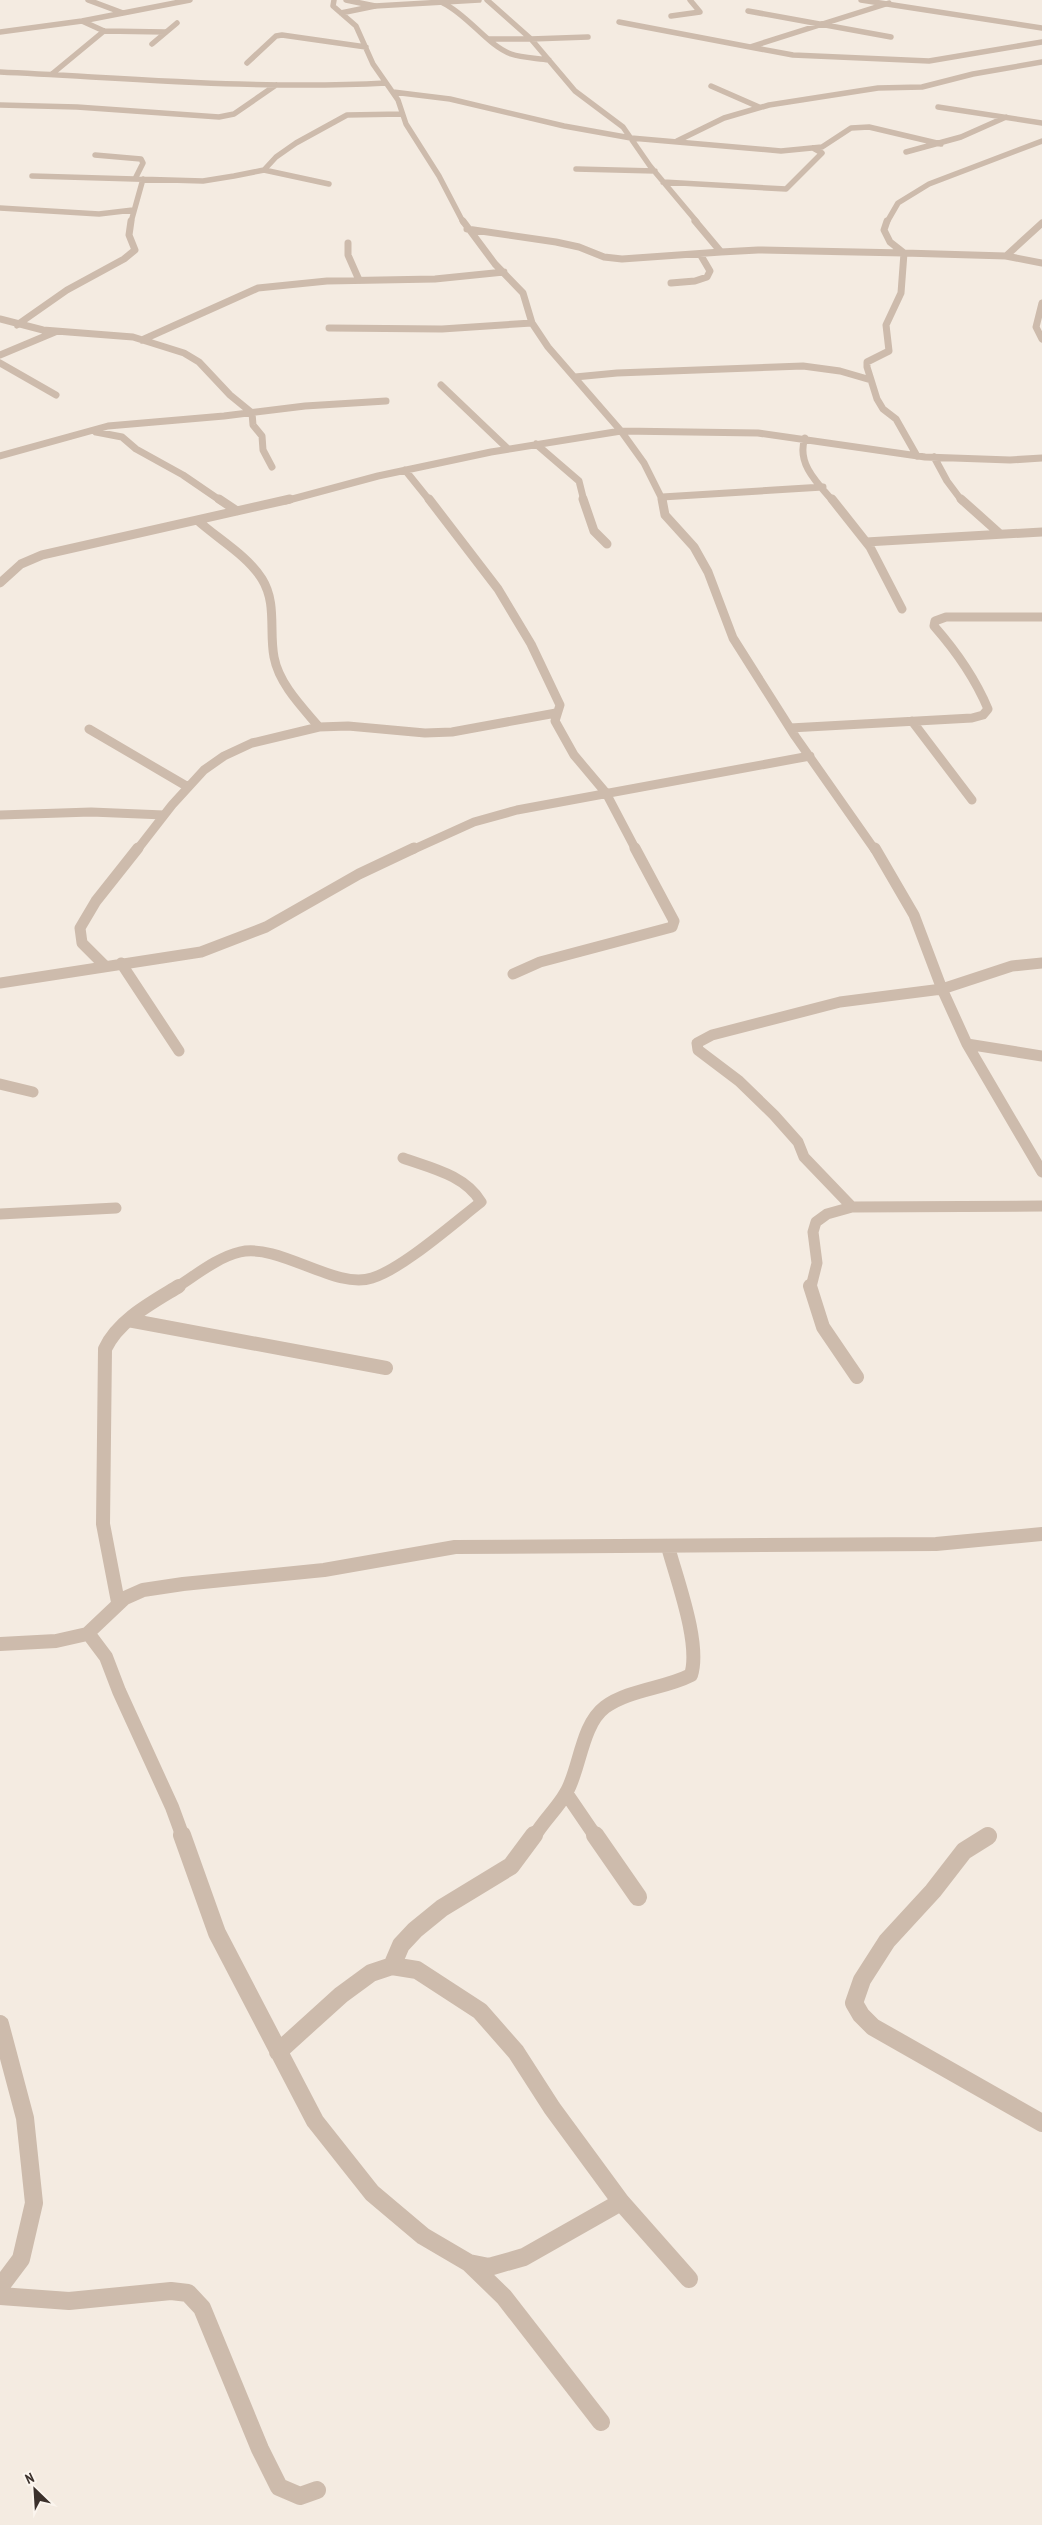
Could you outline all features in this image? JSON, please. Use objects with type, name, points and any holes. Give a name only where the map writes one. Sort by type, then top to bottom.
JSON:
[{"type":"street","points":[[88,0],[124,14]]},
{"type":"street","points":[[0,32],[124,14],[190,0]]},
{"type":"street","points":[[334,0],[333,6],[356,26],[372,64],[393,92],[401,107],[406,124],[439,176],[468,229],[523,293],[532,323],[548,347],[621,431],[644,463],[662,496],[665,515],[694,548],[708,572],[733,638],[790,728],[885,863],[900,889],[914,915],[942,989],[967,1044],[1042,1172]]},
{"type":"street","points":[[346,0],[375,6]]},
{"type":"street","points":[[341,13],[375,6],[478,0]]},
{"type":"street","points":[[487,0],[531,39],[575,90],[623,127],[636,148],[721,252]]},
{"type":"street","points":[[671,16],[700,12],[690,0]]},
{"type":"street","points":[[862,0],[1042,28]]},
{"type":"street","points":[[443,3],[458,10],[489,39],[510,54],[549,60]]},
{"type":"street","points":[[750,47],[888,3]]},
{"type":"street","points":[[748,11],[891,37]]},
{"type":"street","points":[[82,21],[104,31],[165,32]]},
{"type":"street","points":[[619,22],[793,55],[929,61],[1042,42]]},
{"type":"street","points":[[152,44],[177,23]]},
{"type":"street","points":[[52,74],[104,31]]},
{"type":"street","points":[[247,63],[276,36],[282,35],[366,47]]},
{"type":"street","points":[[489,39],[588,37]]},
{"type":"street","points":[[677,142],[724,118],[759,108],[878,88],[922,87],[973,74],[1042,62]]},
{"type":"street","points":[[0,72],[276,85],[328,86],[386,83]]},
{"type":"street","points":[[0,106],[77,107],[218,117],[234,114],[276,85]]},
{"type":"street","points":[[711,86],[759,108]]},
{"type":"street","points":[[393,92],[423,94],[450,99],[564,126],[631,138],[781,151],[822,146],[851,128],[869,127],[941,144]]},
{"type":"street","points":[[938,107],[1042,123]]},
{"type":"street","points":[[264,170],[276,156],[347,115],[402,114]]},
{"type":"street","points":[[906,152],[941,144],[1006,117]]},
{"type":"street","points":[[904,253],[890,242],[884,230],[897,204],[913,192],[959,173],[1026,150],[1042,141]]},
{"type":"street","points":[[664,182],[786,188],[822,153],[813,148]]},
{"type":"street","points":[[17,325],[67,290],[124,259],[134,250],[134,243],[129,235],[143,163],[141,159],[95,155]]},
{"type":"street","points":[[576,169],[655,171]]},
{"type":"street","points":[[32,176],[203,180],[264,170],[329,184]]},
{"type":"street","points":[[0,208],[99,214],[133,210]]},
{"type":"street","points":[[1006,256],[1042,223]]},
{"type":"street","points":[[468,229],[556,242],[610,258],[651,258],[758,250],[1006,256],[1042,262]]},
{"type":"street","points":[[348,243],[348,255],[359,280]]},
{"type":"street","points":[[904,253],[901,293],[886,325],[889,351],[867,362],[877,399],[884,409],[896,419],[918,456]]},
{"type":"street","points":[[671,283],[695,281],[707,276],[710,270],[700,254]]},
{"type":"street","points":[[142,340],[258,288],[287,283],[436,279],[504,272]]},
{"type":"street","points":[[1042,305],[1035,326],[1037,334],[1042,339]]},
{"type":"street","points":[[0,319],[17,325],[56,331],[133,337],[184,353],[199,362],[230,395],[252,413],[253,425],[262,436],[263,450],[272,467]]},
{"type":"street","points":[[329,328],[442,329],[532,323]]},
{"type":"street","points":[[0,355],[56,331]]},
{"type":"street","points":[[0,363],[56,395]]},
{"type":"street","points":[[575,378],[803,366],[840,370],[871,380]]},
{"type":"street","points":[[840,370],[868,367]]},
{"type":"street","points":[[441,385],[508,449]]},
{"type":"street","points":[[0,456],[21,452],[88,432],[137,422],[252,413],[305,406],[386,401]]},
{"type":"street","points":[[122,437],[137,422]]},
{"type":"street","points":[[0,583],[21,564],[42,555],[237,511],[405,470],[508,449],[621,431],[758,433],[805,438],[864,450],[934,458],[1010,460],[1042,458]]},
{"type":"street","points":[[88,432],[122,437],[136,449],[183,475],[237,511]]},
{"type":"street","points":[[805,438],[801,449],[804,461],[866,542],[881,566],[902,608]]},
{"type":"street","points":[[536,444],[579,481],[587,514],[594,530],[607,544]]},
{"type":"street","points":[[934,458],[945,482],[959,498],[999,533]]},
{"type":"street","points":[[405,470],[459,536],[498,589],[548,678],[560,705],[556,713],[556,721],[574,755],[606,793],[674,921],[672,927],[540,962],[514,974]]},
{"type":"street","points":[[662,496],[823,487]]},
{"type":"street","points":[[197,520],[262,578],[270,596],[274,614],[274,659],[284,680],[319,727]]},
{"type":"street","points":[[866,542],[1042,532]]},
{"type":"street","points":[[790,728],[972,718],[983,715],[988,709],[979,687],[948,641],[934,626],[935,621],[946,617],[1042,617]]},
{"type":"street","points":[[104,965],[82,943],[80,928],[96,901],[188,787],[204,770],[231,753],[252,743],[319,727],[348,726],[425,734],[452,732],[556,713]]},
{"type":"street","points":[[912,721],[972,800]]},
{"type":"street","points":[[89,730],[188,787]]},
{"type":"street","points":[[0,983],[104,965],[201,952],[238,939],[284,918],[358,874],[474,822],[517,810],[810,756]]},
{"type":"street","points":[[0,816],[91,812],[164,815]]},
{"type":"street","points":[[121,963],[179,1051]]},
{"type":"street","points":[[852,1207],[804,1156],[798,1142],[789,1131],[739,1081],[698,1050],[697,1043],[712,1035],[840,1002],[942,989],[1012,966],[1042,963]]},
{"type":"street","points":[[967,1044],[1042,1056]]},
{"type":"street","points":[[0,1084],[33,1092]]},
{"type":"street","points":[[118,1602],[103,1524],[102,1459],[106,1385],[105,1349],[111,1336],[128,1320],[221,1260],[239,1252],[257,1250],[352,1280],[371,1279],[390,1271],[481,1202],[478,1193],[468,1185],[439,1171],[402,1158]]},
{"type":"street","points":[[857,1377],[823,1327],[810,1284],[817,1263],[813,1232],[816,1222],[827,1214],[852,1207],[1042,1206]]},
{"type":"street","points":[[0,1214],[116,1208]]},
{"type":"street","points":[[128,1320],[386,1368]]},
{"type":"street","points":[[0,1644],[66,1639],[88,1633],[118,1602],[140,1591],[173,1585],[306,1573],[372,1562],[415,1552],[455,1547],[936,1544],[1042,1534]]},
{"type":"street","points":[[392,1966],[401,1945],[415,1930],[442,1908],[510,1866],[526,1849],[544,1820],[566,1793],[588,1731],[604,1708],[625,1697],[674,1684],[691,1675],[695,1662],[694,1653],[687,1617],[668,1547]]},
{"type":"street","points":[[88,1633],[106,1657],[118,1691],[172,1807],[217,1933],[315,2121],[372,2193],[423,2236],[469,2263],[504,2297],[601,2422]]},
{"type":"street","points":[[566,1793],[638,1897]]},
{"type":"street","points":[[988,1836],[964,1851],[933,1891],[887,1941],[862,1980],[854,2003],[861,2015],[873,2027],[1042,2123]]},
{"type":"street","points":[[278,2052],[341,1995],[371,1972],[392,1966],[417,1970],[480,2011],[516,2052],[552,2108],[621,2202],[689,2279]]},
{"type":"street","points":[[0,2024],[25,2118],[34,2203],[21,2259],[0,2287]]},
{"type":"street","points":[[469,2263],[489,2267],[524,2256],[621,2202]]},
{"type":"street","points":[[0,2296],[69,2301],[171,2291],[188,2293],[202,2308],[260,2449],[279,2487],[300,2496],[317,2490]]}]
